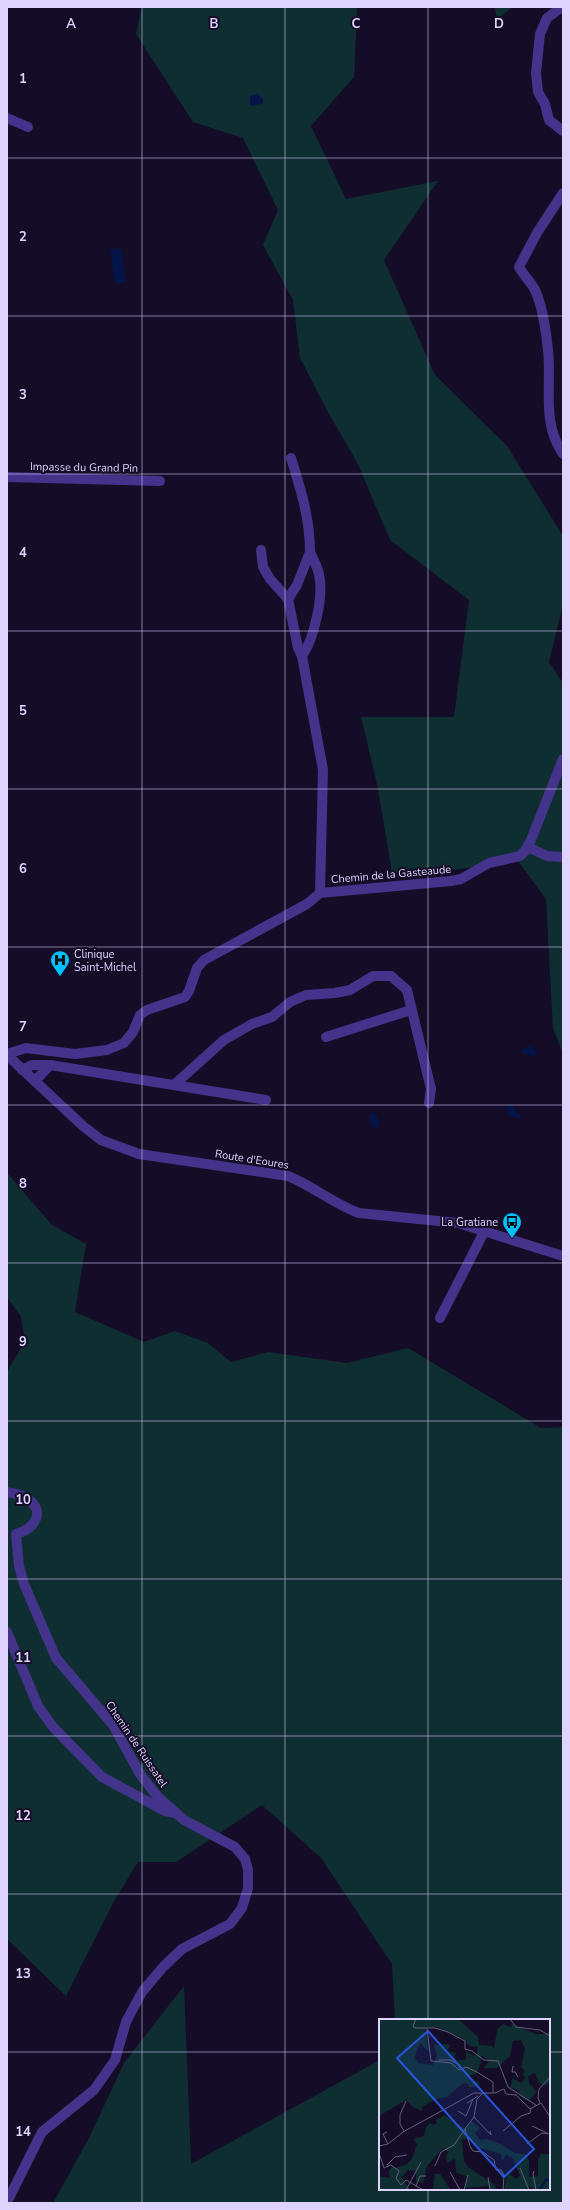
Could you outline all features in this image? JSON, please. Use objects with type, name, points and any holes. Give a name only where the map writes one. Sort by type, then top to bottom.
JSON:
[{"type":"street","points":[[562,7],[547,18],[540,34],[536,73],[538,92],[545,104],[549,120],[563,131]]},
{"type":"street","points":[[7,118],[28,127]]},
{"type":"street","points":[[563,194],[537,233],[519,267],[524,278],[534,289],[545,327],[548,350],[548,422],[554,440],[563,454]]},
{"type":"street","points":[[288,599],[297,585],[310,552],[310,529],[305,502],[291,458]]},
{"type":"street","name":"Impasse du Grand Pin","points":[[7,477],[160,481]]},
{"type":"street","points":[[7,1055],[26,1048],[75,1054],[107,1050],[124,1043],[133,1032],[140,1015],[146,1010],[175,1002],[185,997],[189,991],[197,968],[204,960],[306,904],[320,893],[323,770],[302,656],[298,648],[288,599],[270,579],[263,567],[261,550]]},
{"type":"street","points":[[302,656],[310,642],[320,594],[320,575],[310,552]]},
{"type":"street","points":[[563,759],[528,847],[547,856],[563,857]]},
{"type":"street","name":"Chemin de la Gasteaude","points":[[320,893],[461,879],[489,863],[520,856],[528,847]]},
{"type":"street","points":[[174,1086],[224,1040],[252,1024],[272,1017],[290,1002],[306,995],[335,993],[350,990],[373,976],[391,976],[407,990],[431,1089],[429,1103]]},
{"type":"street","points":[[326,1037],[411,1010]]},
{"type":"street","name":"Route d'Eoures","points":[[7,1055],[83,1126],[101,1140],[119,1148],[139,1154],[288,1176],[306,1183],[346,1208],[359,1213],[458,1223],[485,1230],[563,1256]]},
{"type":"street","points":[[22,1070],[32,1065],[50,1065],[266,1100]]},
{"type":"street","points":[[35,1081],[50,1065]]},
{"type":"street","points":[[440,1318],[485,1230]]},
{"type":"street","name":"Chemin de Ruissatel","points":[[7,1492],[22,1496],[31,1502],[37,1510],[37,1521],[32,1526],[12,1535],[24,1584],[56,1658],[65,1671],[90,1696],[113,1725],[140,1774],[157,1796],[184,1820],[235,1848],[245,1859],[248,1870],[248,1888],[242,1908],[230,1924],[182,1949],[163,1967],[142,1992],[126,2022],[115,2060],[94,2090],[42,2132],[7,2202]]},
{"type":"street","name":"Chemin de Ruissatel","points":[[7,1632],[38,1706],[70,1746],[102,1776],[165,1811],[177,1813]]},
{"type":"green space","points":[[142,7],[357,7],[354,77],[311,126],[346,199],[438,181],[384,260],[435,375],[507,446],[563,536],[563,605],[549,662],[563,683],[563,1054],[553,1028],[546,899],[518,861],[393,878],[377,784],[361,717],[454,717],[469,600],[390,540],[358,464],[328,412],[300,358],[293,300],[263,245],[278,210],[243,138],[193,122],[136,34]]},
{"type":"green space","points":[[495,7],[512,7],[497,20]]},
{"type":"green space","points":[[7,1173],[52,1225],[86,1244],[75,1312],[144,1342],[175,1331],[208,1343],[231,1362],[268,1352],[347,1363],[408,1348],[541,1428],[563,1427],[563,2203],[53,2203],[89,2138],[124,2063],[184,1986],[191,2164],[379,2061],[379,2190],[550,2190],[550,2019],[395,2019],[392,1964],[321,1858],[262,1805],[176,1862],[138,1862],[114,1901],[66,1996],[7,1939],[7,1372],[25,1341],[21,1317],[7,1297]]},
{"type":"shaded area","points":[[258,94],[263,99],[263,103],[252,106],[250,104],[250,96]]},
{"type":"shaded area","points":[[121,248],[126,282],[115,284],[110,250]]},
{"type":"shaded area","points":[[529,1045],[536,1051],[535,1056],[522,1054],[522,1050]]},
{"type":"shaded area","points":[[512,1104],[517,1114],[521,1115],[520,1120],[513,1116],[511,1117],[505,1107]]},
{"type":"shaded area","points":[[374,1112],[378,1117],[379,1126],[376,1130],[372,1126],[370,1119],[370,1115]]},
{"type":"place","name":"Clinique Saint-Michel","points":[[60,977]]},
{"type":"place","name":"La Gratiane","points":[[512,1239]]}]
